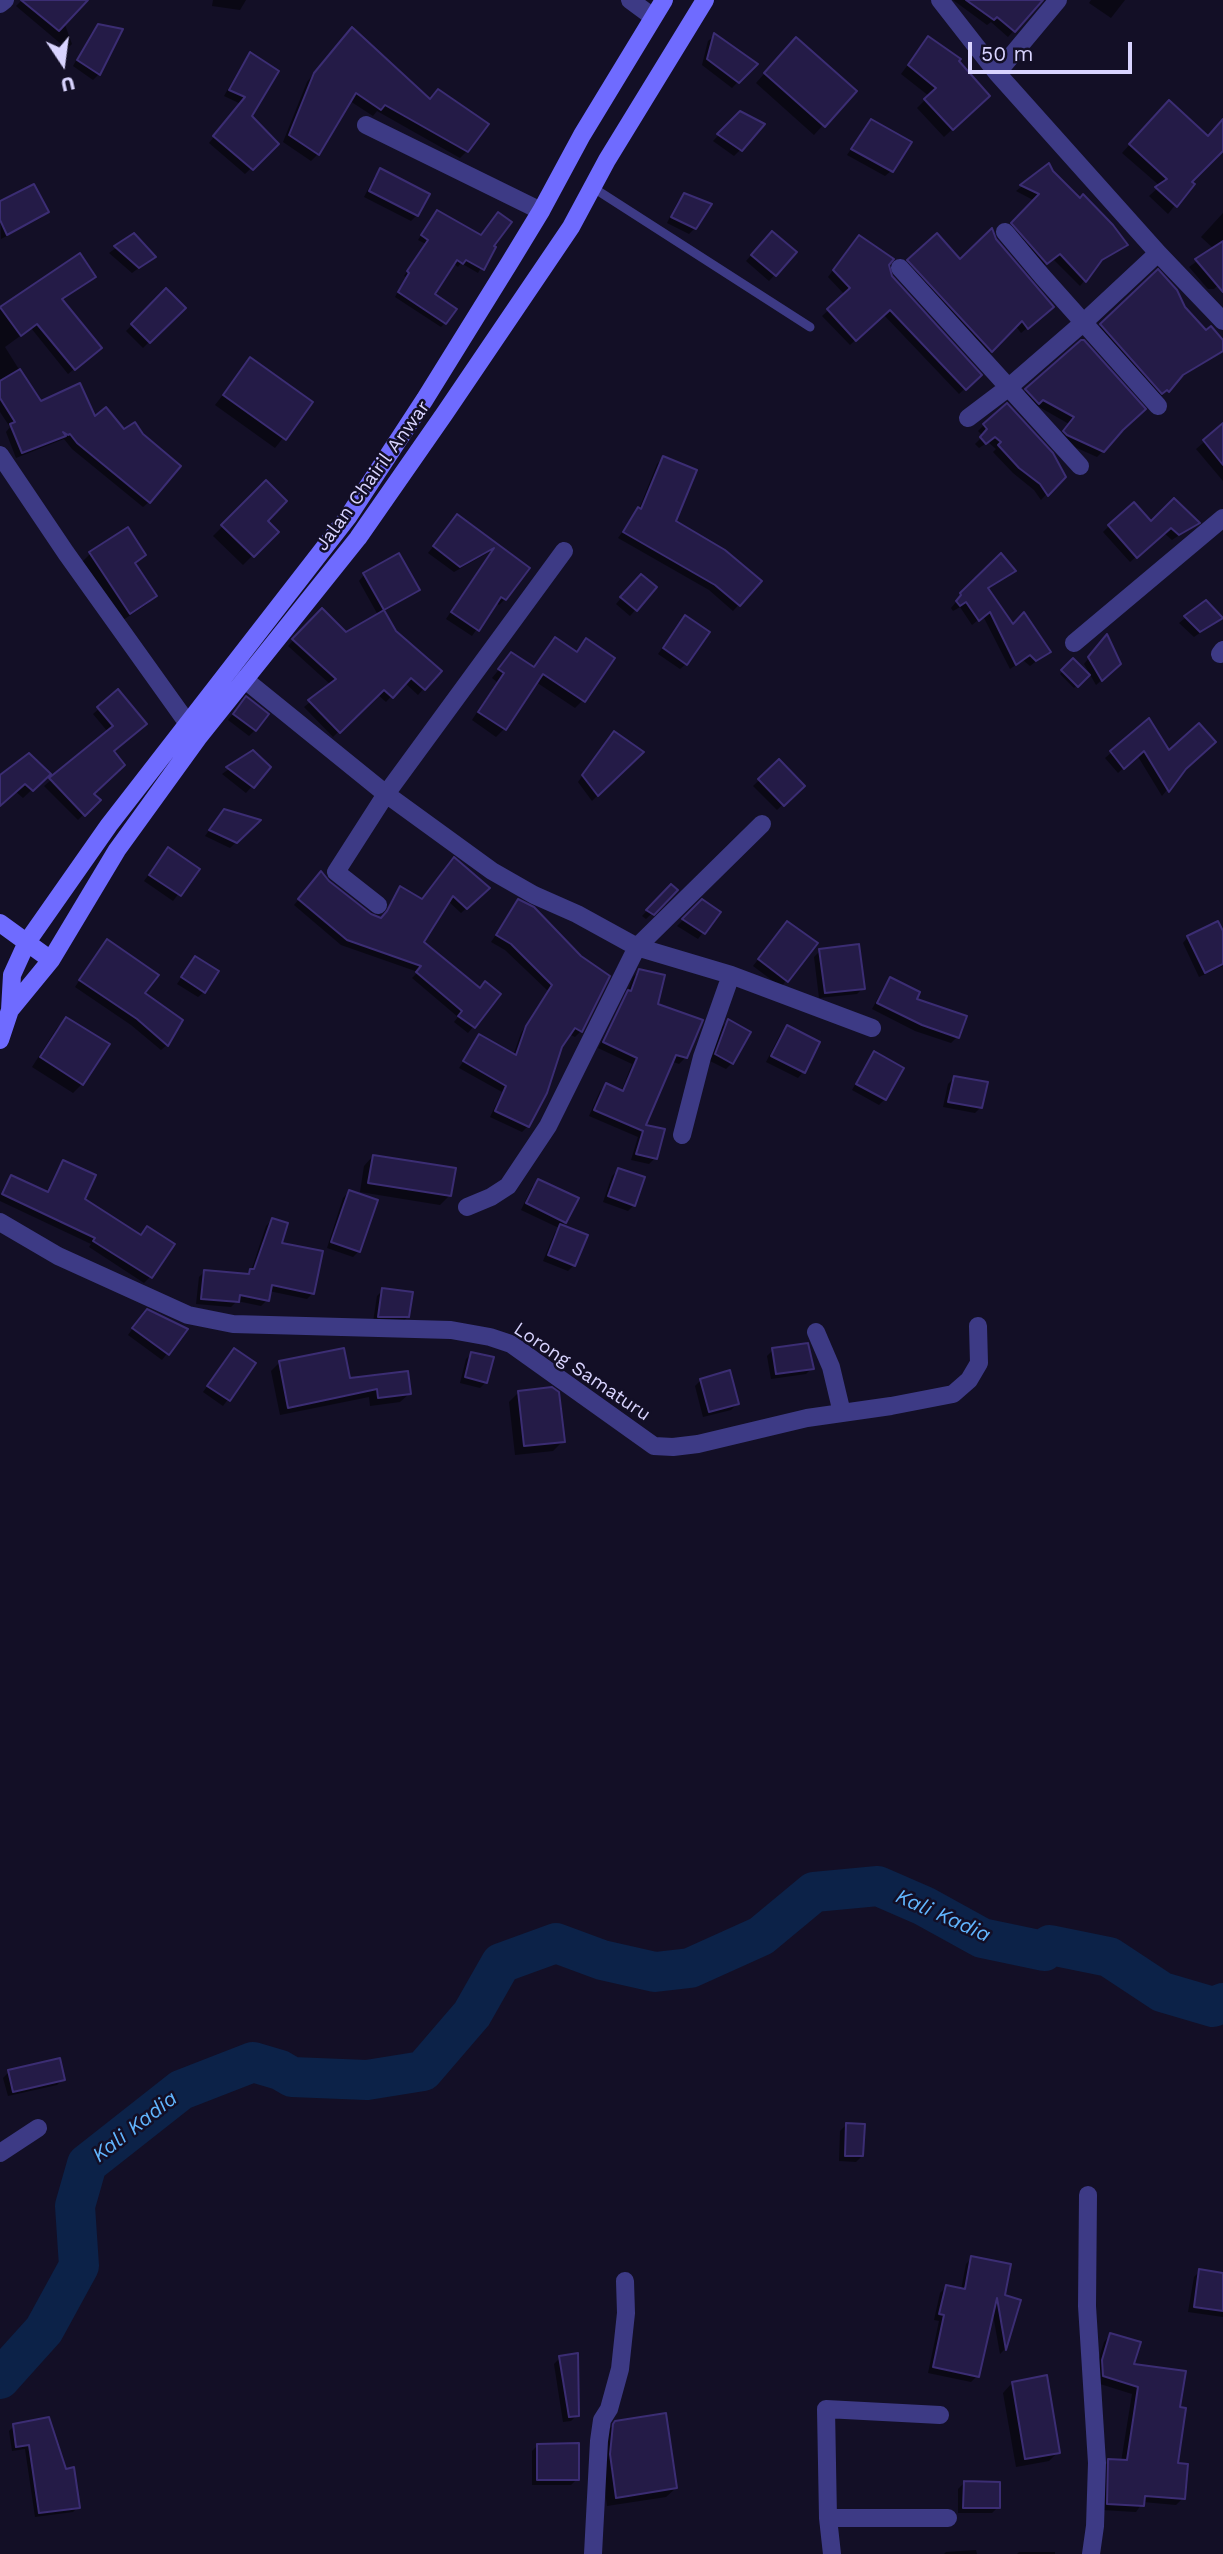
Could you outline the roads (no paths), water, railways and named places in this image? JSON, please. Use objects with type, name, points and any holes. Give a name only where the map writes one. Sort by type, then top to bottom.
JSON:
[{"type":"main road","name":"Jalan Chairil Anwar","points":[[10,1010],[51,960],[117,850],[193,732],[348,517],[541,211],[582,135],[664,0]]},
{"type":"main road","name":"Jalan Chairil Anwar","points":[[10,1010],[6,970],[109,825],[244,679],[358,538],[571,227],[592,187],[705,0]]},
{"type":"main road","points":[[0,923],[51,960]]},
{"type":"main road","points":[[6,970],[32,985]]},
{"type":"main road","points":[[0,1040],[10,1010]]},
{"type":"street","points":[[0,4],[5,0]]},
{"type":"street","points":[[630,0],[653,17]]},
{"type":"street","points":[[997,73],[1058,0]]},
{"type":"street","points":[[945,2],[997,73],[1158,253],[1223,321]]},
{"type":"street","points":[[366,125],[541,211]]},
{"type":"street","points":[[1005,232],[1158,406]]},
{"type":"street","points":[[968,418],[1009,387],[1084,322],[1158,253]]},
{"type":"street","points":[[900,268],[1080,466]]},
{"type":"street","points":[[0,455],[193,732]]},
{"type":"street","points":[[1074,643],[1223,517]]},
{"type":"street","points":[[378,905],[336,872],[386,794],[564,551]]},
{"type":"street","points":[[244,679],[386,794],[492,871],[637,947],[731,975],[872,1028]]},
{"type":"street","points":[[467,1206],[491,1197],[508,1186],[548,1126],[637,947],[762,824]]},
{"type":"street","points":[[682,1135],[702,1057],[731,975]]},
{"type":"street","name":"Lorong Samaturu","points":[[0,1222],[58,1256],[188,1315],[233,1324],[425,1329],[472,1332],[491,1337],[511,1344],[654,1446],[698,1444],[807,1418],[953,1394],[969,1380],[979,1363],[978,1326]]},
{"type":"street","points":[[816,1332],[831,1367],[842,1413]]},
{"type":"street","points":[[0,2153],[38,2128]]},
{"type":"street","points":[[1088,2194],[1087,2306],[1097,2463],[1095,2526],[1091,2554]]},
{"type":"street","points":[[593,2554],[599,2441],[602,2420],[609,2409],[620,2369],[626,2313],[625,2281]]},
{"type":"street","points":[[832,2554],[828,2518],[826,2409],[940,2415]]},
{"type":"street","points":[[828,2518],[948,2518]]},
{"type":"lane","points":[[592,187],[810,327]]},
{"type":"waterway","name":"Kali Kadia","points":[[0,2379],[44,2330],[79,2266],[75,2206],[87,2164],[181,2090],[253,2062],[280,2070],[292,2077],[367,2080],[423,2071],[472,2014],[501,1963],[556,1943],[602,1960],[655,1972],[690,1968],[761,1936],[814,1892],[878,1886],[924,1906],[982,1938],[1044,1951],[1050,1945],[1109,1957],[1162,1992],[1213,2007],[1223,2003]]}]
